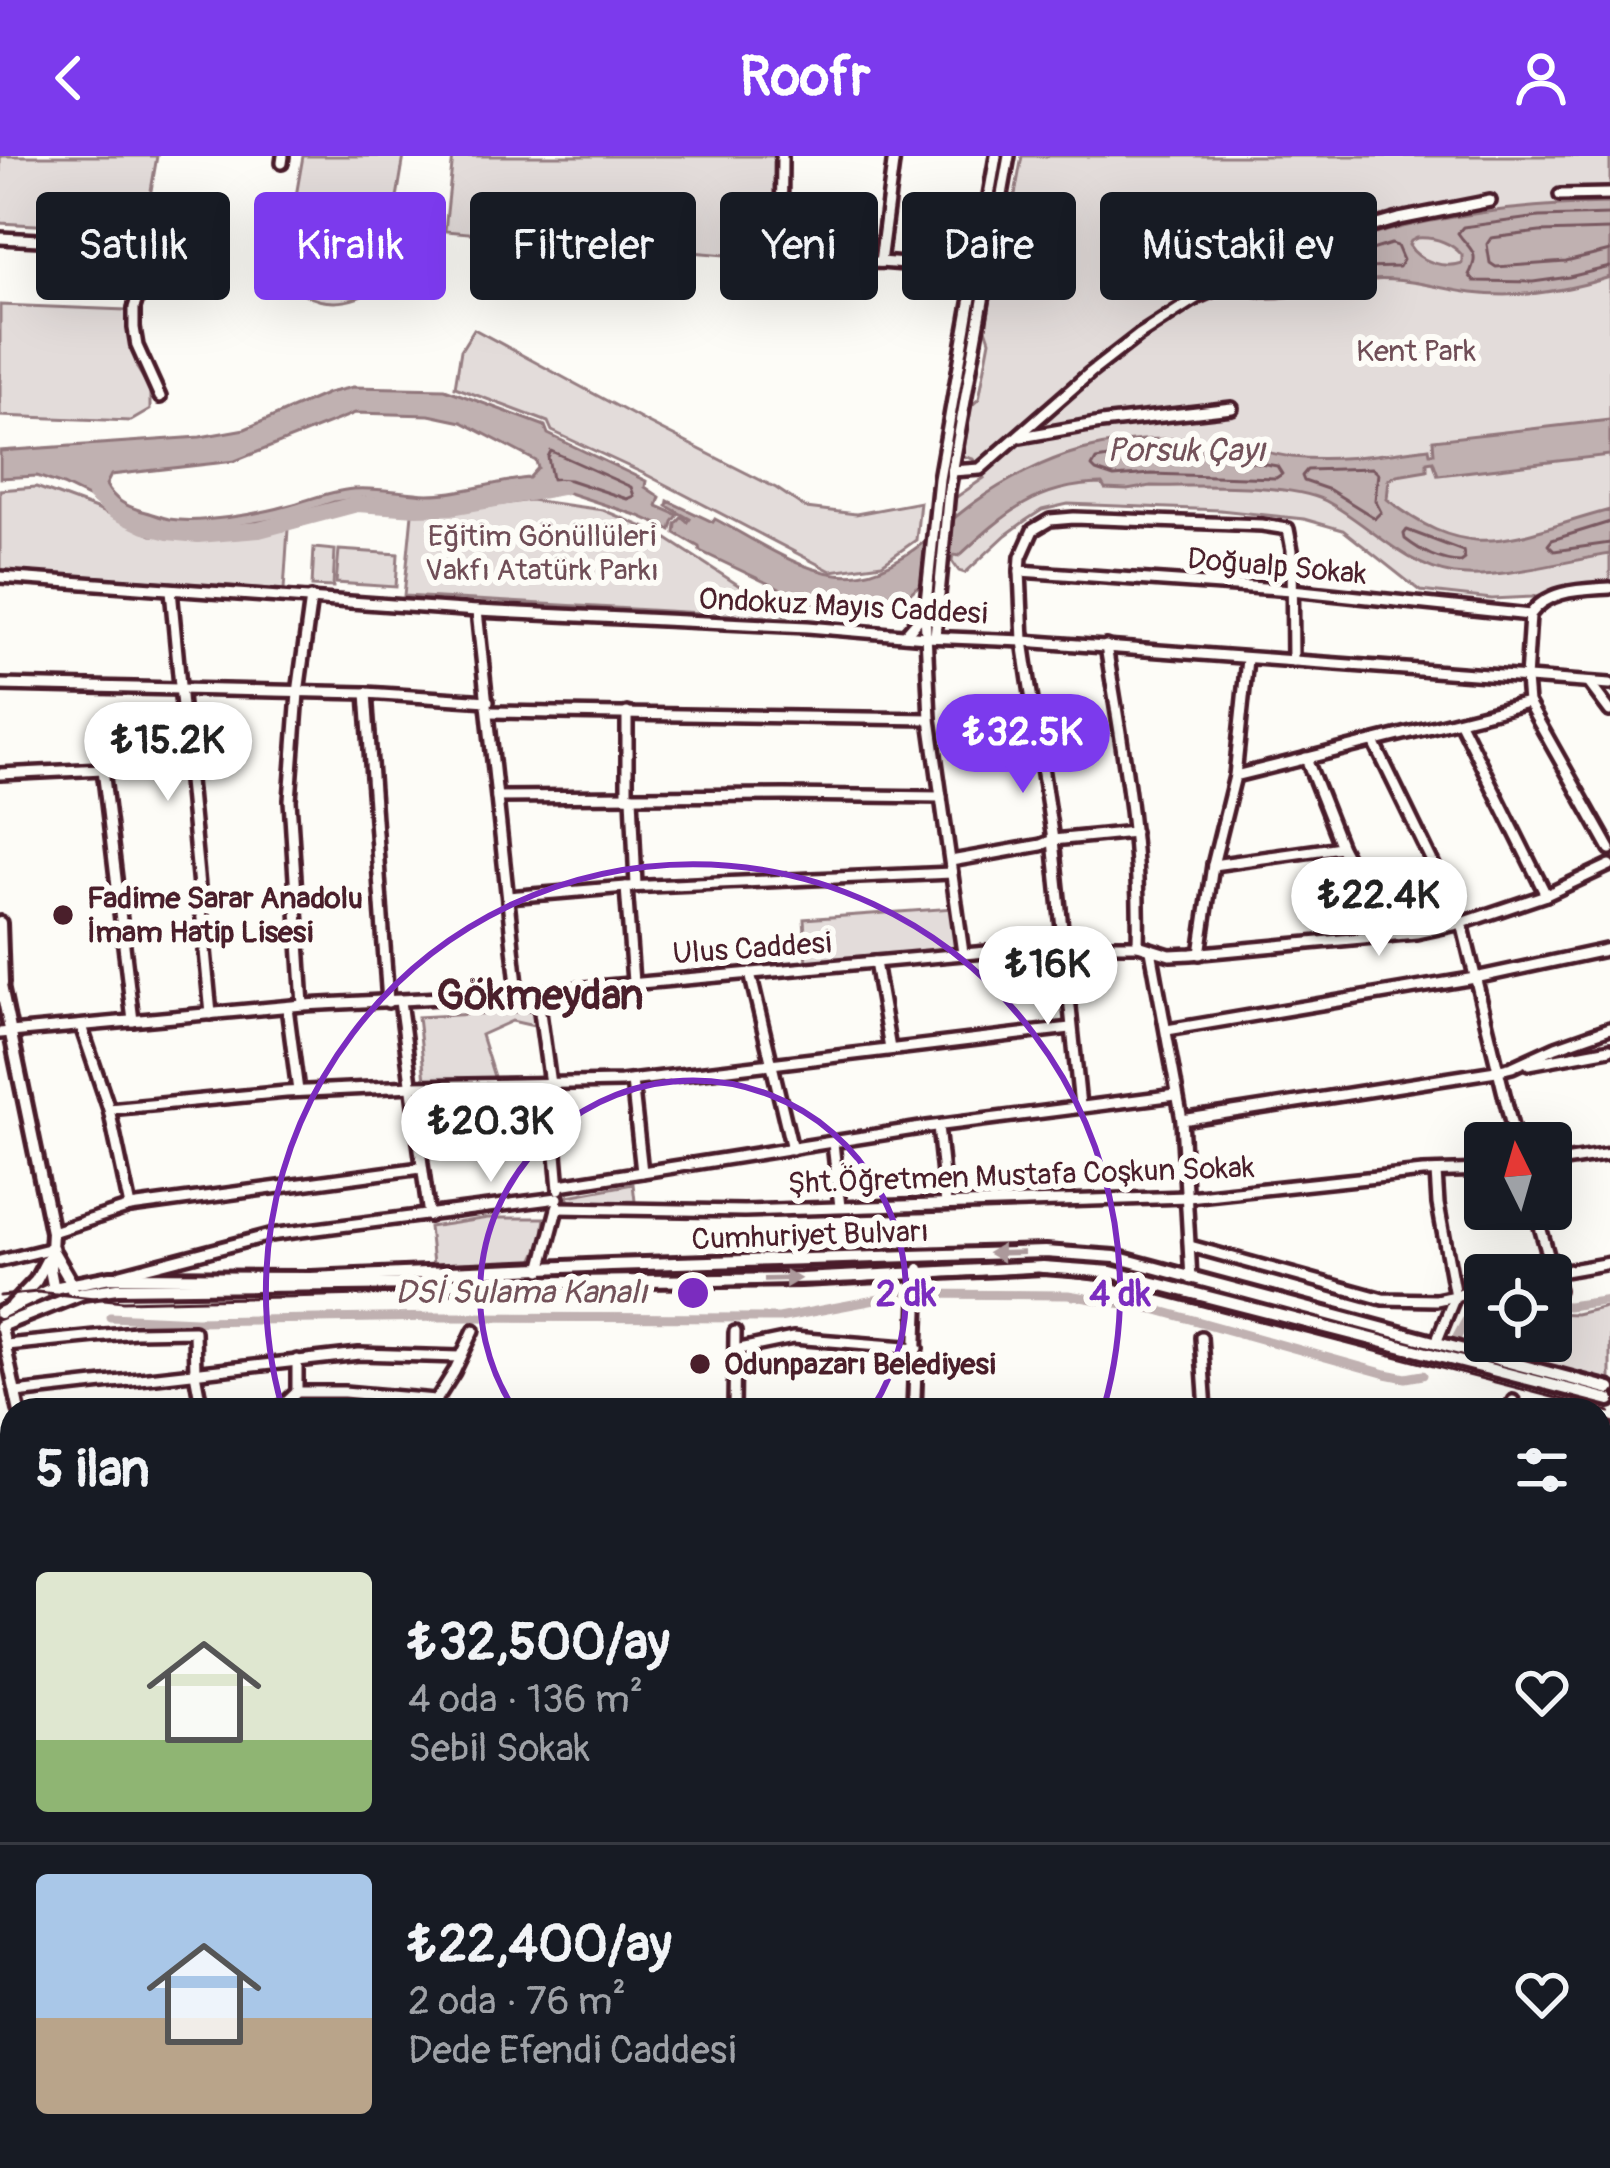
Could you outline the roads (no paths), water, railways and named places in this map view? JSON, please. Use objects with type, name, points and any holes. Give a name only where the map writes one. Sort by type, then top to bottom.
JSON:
[{"type":"main road","points":[[0,923],[6,1033],[52,1232],[50,1269],[59,1304]]},
{"type":"main road","points":[[53,1249],[72,1291]]},
{"type":"main road","points":[[5,1311],[36,1281],[53,1249]]},
{"type":"main road","name":"Cumhuriyet Bulvarı","points":[[1,1326],[59,1304],[72,1291],[110,1276],[311,1278],[1045,1252],[1115,1257],[1610,1389]]},
{"type":"main road","points":[[915,1398],[918,1256]]},
{"type":"main road","name":"Cumhuriyet Bulvarı","points":[[5,1311],[53,1288],[777,1279],[1043,1267],[1111,1272],[1602,1398]]},
{"type":"street","points":[[782,156],[781,264],[902,264]]},
{"type":"street","points":[[880,262],[894,156]]},
{"type":"street","points":[[990,192],[996,156]]},
{"type":"street","points":[[1003,192],[1009,156]]},
{"type":"street","points":[[1560,195],[1610,194]]},
{"type":"street","points":[[952,471],[980,469],[1090,373],[1198,297],[1357,231],[1490,201]]},
{"type":"street","points":[[0,238],[36,240]]},
{"type":"street","points":[[137,300],[136,346],[160,397]]},
{"type":"street","points":[[931,637],[926,598],[939,479],[971,300]]},
{"type":"street","points":[[963,952],[930,718],[931,637],[952,471],[984,300]]},
{"type":"street","points":[[1016,438],[1232,408]]},
{"type":"street","points":[[1080,1106],[1053,840],[1023,641],[1021,557],[1033,530],[1050,520],[1074,518],[1288,530],[1293,661]]},
{"type":"street","name":"Doğualp Sokak","points":[[1020,571],[1292,590],[1530,615]]},
{"type":"street","name":"Ondokuz Mayıs Caddesi","points":[[0,578],[477,611],[1106,646],[1610,684]]},
{"type":"street","points":[[1610,587],[1568,592],[1534,608],[1526,679],[1528,703],[1610,849]]},
{"type":"street","points":[[171,590],[211,1014]]},
{"type":"street","points":[[303,1005],[290,800],[311,598]]},
{"type":"street","points":[[477,611],[518,994]]},
{"type":"street","points":[[905,635],[926,612]]},
{"type":"street","points":[[1106,646],[1134,832],[1140,897],[1138,945],[1169,955],[1200,954],[1389,936],[1462,923],[1546,895],[1610,865]]},
{"type":"street","points":[[1200,954],[1213,865],[1235,776],[1247,659]]},
{"type":"street","points":[[1589,683],[1610,711]]},
{"type":"street","points":[[0,685],[365,693],[489,706],[930,718]]},
{"type":"street","points":[[365,693],[388,1002]]},
{"type":"street","points":[[1235,776],[1528,703]]},
{"type":"street","points":[[627,712],[633,982]]},
{"type":"street","points":[[1460,722],[1546,895]]},
{"type":"street","points":[[1374,742],[1462,923],[1510,1122]]},
{"type":"street","points":[[1306,758],[1341,847],[1389,936]]},
{"type":"street","points":[[0,774],[104,770],[187,760]]},
{"type":"street","points":[[104,770],[133,1021]]},
{"type":"street","points":[[497,797],[941,797]]},
{"type":"street","points":[[508,897],[951,867],[1053,840],[1134,832]]},
{"type":"street","points":[[1213,865],[1341,847]]},
{"type":"street","name":"Ulus Caddesi","points":[[6,1033],[303,1005],[518,994],[963,952],[1138,945]]},
{"type":"street","points":[[1167,1030],[1475,978],[1610,949]]},
{"type":"street","points":[[1150,950],[1182,1120],[1191,1279]]},
{"type":"street","points":[[875,962],[890,1049]]},
{"type":"street","points":[[750,973],[792,1148]]},
{"type":"street","points":[[537,991],[560,1184],[541,1270]]},
{"type":"street","points":[[400,1001],[429,1216]]},
{"type":"street","points":[[286,1007],[298,1091]]},
{"type":"street","points":[[81,1026],[109,1109],[130,1207]]},
{"type":"street","points":[[109,1109],[298,1091],[632,1081],[1070,1028]]},
{"type":"street","points":[[1512,1067],[1610,1028]]},
{"type":"street","points":[[1182,1120],[1496,1071],[1610,1048]]},
{"type":"street","points":[[632,1081],[642,1172]]},
{"type":"street","points":[[560,1184],[1177,1095]]},
{"type":"street","points":[[938,1126],[946,1204]]},
{"type":"street","points":[[833,1143],[839,1207]]},
{"type":"street","points":[[1572,1160],[1610,1154]]},
{"type":"street","points":[[52,1232],[130,1207],[421,1168]]},
{"type":"street","name":"Şht.Öğretmen Mustafa Coşkun Sokak","points":[[110,1276],[270,1235],[558,1203],[744,1211],[1188,1198],[1464,1171]]},
{"type":"street","points":[[1436,1172],[1455,1296],[1436,1342]]},
{"type":"street","points":[[1190,1246],[1383,1299],[1425,1300],[1464,1293]]},
{"type":"street","points":[[0,1261],[53,1249]]},
{"type":"street","points":[[1572,1270],[1610,1263]]},
{"type":"street","points":[[1,1326],[17,1398]]},
{"type":"street","points":[[437,1398],[474,1330]]},
{"type":"street","points":[[6,1346],[135,1332],[194,1331],[200,1398]]},
{"type":"street","points":[[734,1398],[735,1332]]},
{"type":"street","points":[[1202,1337],[1205,1398]]},
{"type":"street","points":[[735,1350],[793,1338],[918,1348]]},
{"type":"street","points":[[16,1394],[359,1354],[460,1357]]},
{"type":"street","points":[[297,1360],[297,1392]]},
{"type":"street","points":[[291,1398],[297,1392],[344,1392],[385,1398]]},
{"type":"water","points":[[1610,203],[1610,277],[1559,290],[1490,295],[1377,280],[1377,234],[1521,208]],"holes":[[[1417,238],[1441,241],[1462,255],[1462,263],[1426,260],[1409,245]]]},
{"type":"water","points":[[353,387],[445,389],[545,426],[548,434],[646,481],[645,487],[660,497],[657,506],[678,515],[671,530],[566,492],[527,491],[432,506],[363,498],[290,517],[207,531],[178,530],[143,524],[37,476],[0,478],[0,451],[200,437],[245,429]],"holes":[[[355,413],[429,415],[462,422],[536,461],[538,468],[529,478],[453,492],[353,489],[262,512],[197,520],[169,519],[136,509],[106,485],[111,475],[235,461]]]},
{"type":"water","points":[[1610,420],[1610,455],[1438,475],[1433,461],[1427,462],[1427,470],[1389,479],[1387,499],[1418,521],[1471,540],[1522,536],[1610,510],[1610,554],[1490,574],[1436,570],[1387,543],[1342,510],[1309,495],[1241,487],[1105,489],[1102,484],[1058,490],[1023,505],[907,596],[868,608],[837,609],[805,601],[700,551],[675,533],[682,517],[690,519],[667,506],[668,501],[715,519],[803,565],[841,575],[859,574],[905,555],[1013,479],[1054,459],[1100,446],[1192,439],[1292,457],[1343,458],[1429,448],[1434,453],[1433,440]]},
{"type":"waterway","name":"Porsuk Çayı","points":[[95,495],[145,526],[198,535],[259,530],[357,504],[452,507],[562,487]]},
{"type":"waterway","name":"DSİ Sulama Kanalı","points":[[110,1317],[196,1321],[779,1318],[907,1294],[1068,1295],[1154,1309],[1386,1374],[1423,1375]]},
{"type":"waterway","name":"DSİ Sulama Kanalı","points":[[1572,1305],[1610,1300]]},
{"type":"waterway","name":"DSİ Sulama Kanalı","points":[[1456,1339],[1464,1325]]},
{"type":"tram line","points":[[0,1296],[37,1292],[123,1301],[854,1283],[1038,1273],[1110,1282],[1556,1398]]},
{"type":"place","name":"Fadime Sarar Anadolu İmam Hatip Lisesi","points":[[63,915]]},
{"type":"place","name":"Odunpazarı Belediyesi","points":[[700,1364]]},
{"type":"district","name":"Gökmeydan","points":[[540,994]]},
{"type":"park label","name":"Kent Park","points":[[1416,351]]},
{"type":"park label","name":"Eğitim Gönüllüleri Vakfı Atatürk Parkı","points":[[542,554]]}]
